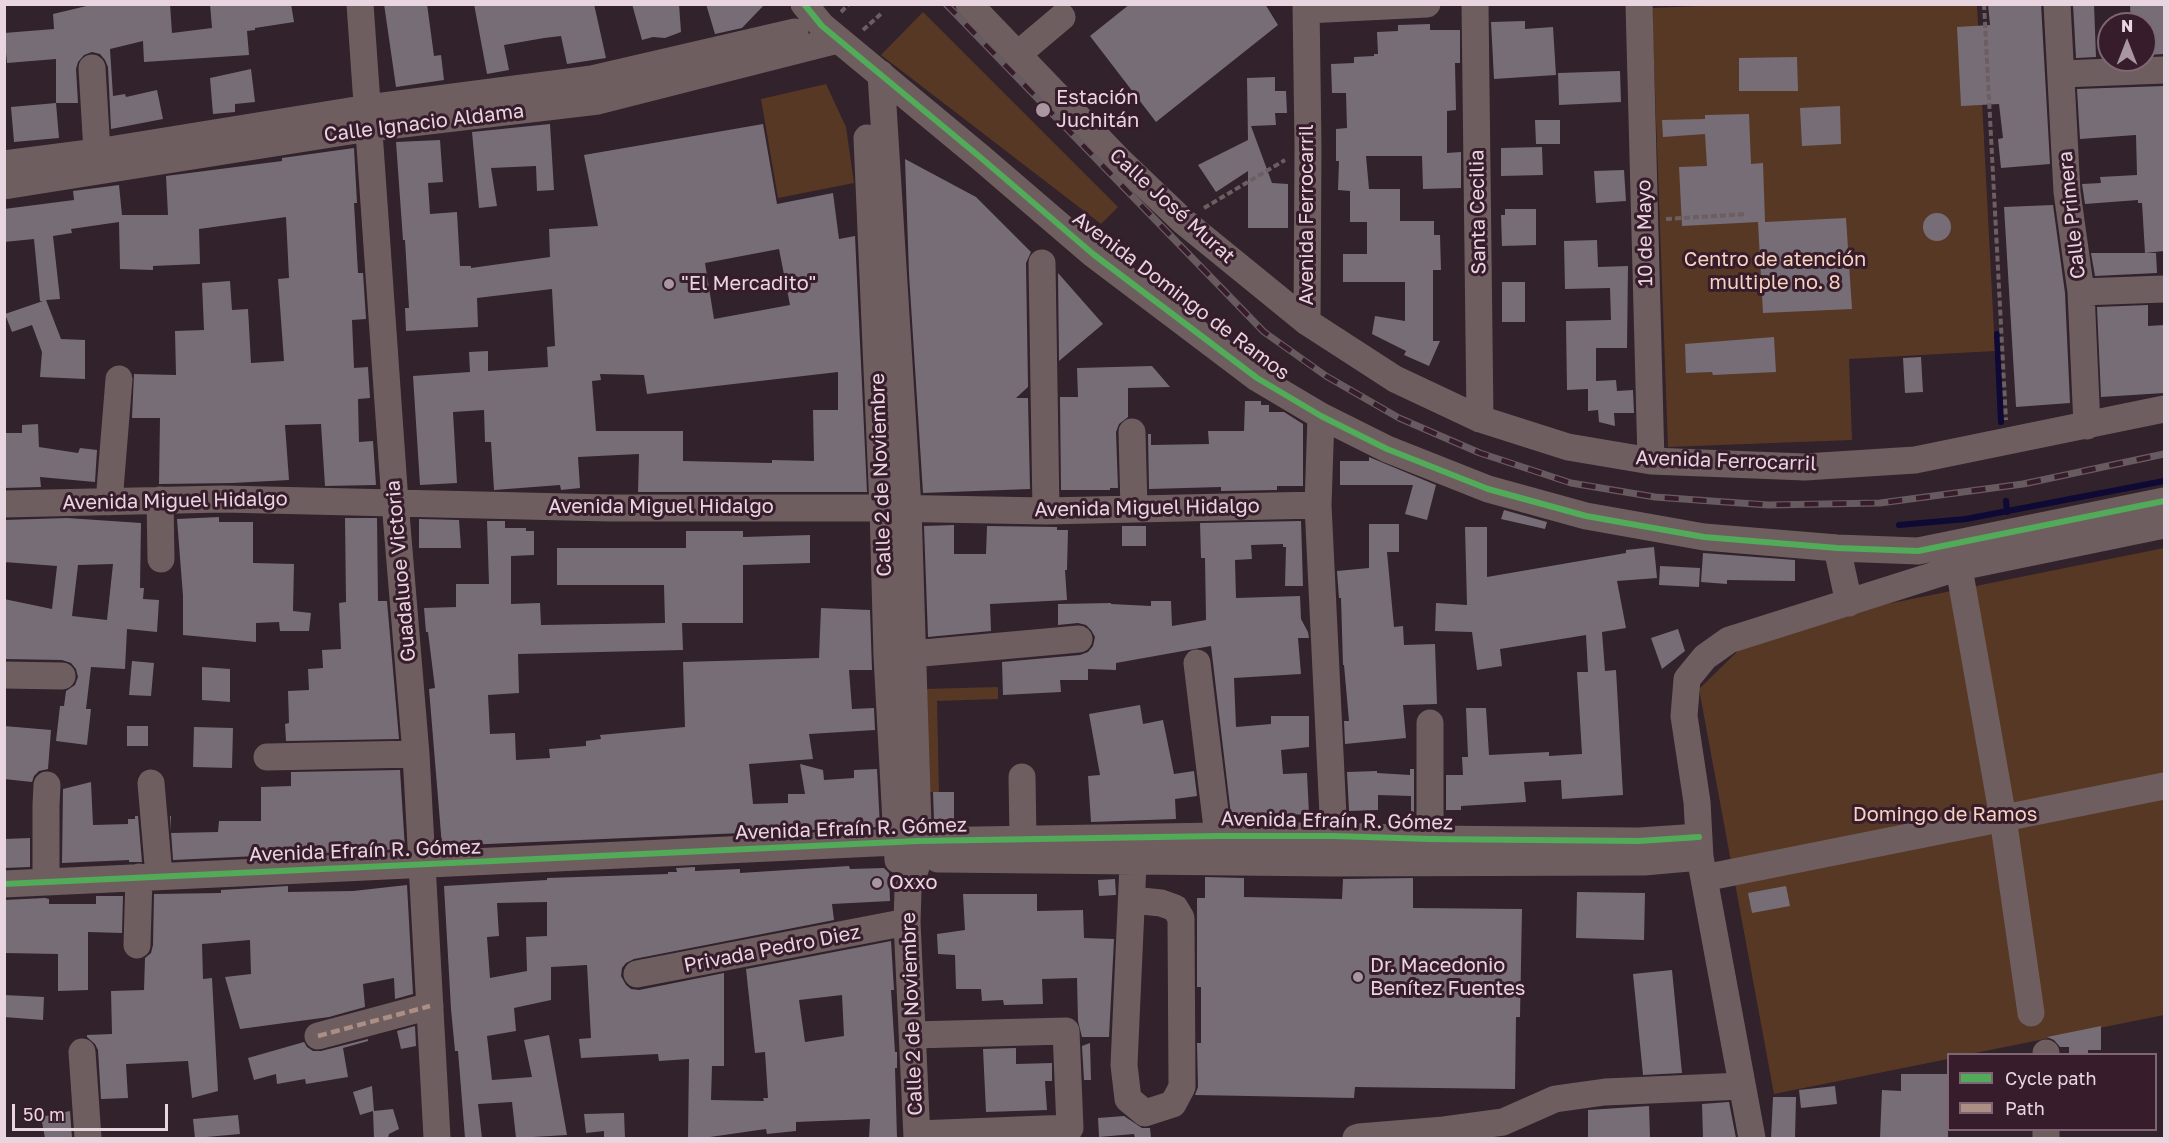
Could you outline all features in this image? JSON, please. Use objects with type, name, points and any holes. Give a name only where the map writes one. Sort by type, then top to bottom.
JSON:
[{"type":"street","name":"Guadaluoe Victoria","points":[[360,4],[395,502],[416,754],[437,1138]]},
{"type":"street","name":"Avenida Domingo de Ramos","points":[[804,4],[1093,255],[1257,378],[1321,416],[1387,449],[1488,489],[1586,516],[1704,537],[1837,548],[1918,551],[1957,556],[2164,525]]},
{"type":"street","name":"Calle José Murat","points":[[969,4],[1120,160],[1183,221],[1307,322]]},
{"type":"street","points":[[1306,7],[1426,4]]},
{"type":"street","name":"Santa Cecilia","points":[[1475,4],[1480,419]]},
{"type":"street","name":"10 de Mayo","points":[[1639,4],[1651,461]]},
{"type":"street","name":"Calle Primera","points":[[2057,4],[2067,192],[2081,292],[2087,426]]},
{"type":"street","name":"Avenida Ferrocarril","points":[[1306,7],[1307,322],[1395,379],[1480,419],[1568,447],[1651,461],[1816,466],[1915,460],[2164,410]]},
{"type":"street","points":[[1017,55],[1062,17]]},
{"type":"street","name":"Calle Ignacio Aldama","points":[[4,164],[83,160],[369,118],[595,90],[852,46]]},
{"type":"street","name":"Calle 2 de Noviembre","points":[[852,46],[876,129],[896,508],[912,654],[907,922],[917,1136]]},
{"type":"street","points":[[83,160],[92,68]]},
{"type":"street","points":[[2061,74],[2164,69]]},
{"type":"street","points":[[876,129],[917,104]]},
{"type":"street","name":"Calle Ignacio Aldama","points":[[4,186],[83,160]]},
{"type":"street","points":[[1042,263],[1046,511]]},
{"type":"street","points":[[2081,292],[2164,289]]},
{"type":"street","points":[[109,502],[118,379]]},
{"type":"street","points":[[1321,416],[1318,505],[1334,836],[1333,863]]},
{"type":"street","points":[[1132,432],[1134,509]]},
{"type":"street","name":"Avenida Miguel Hidalgo","points":[[4,504],[223,499],[610,508],[896,508],[1046,511],[1318,505]]},
{"type":"street","points":[[160,500],[161,559]]},
{"type":"street","name":"Avenida Domingo de Ramos","points":[[1957,556],[2164,501]]},
{"type":"street","name":"Calle 2 de Noviembre","points":[[896,508],[887,656],[908,850]]},
{"type":"street","points":[[1837,548],[1849,603]]},
{"type":"street","points":[[1752,1138],[1712,928],[1684,716],[1687,679],[1705,657],[1730,640],[1849,603],[1957,556],[2004,818],[2031,1013]]},
{"type":"street","points":[[912,654],[1079,639]]},
{"type":"street","points":[[1197,663],[1218,836]]},
{"type":"street","points":[[4,675],[62,676]]},
{"type":"street","points":[[1430,723],[1430,839]]},
{"type":"street","points":[[267,757],[416,754]]},
{"type":"street","points":[[1022,777],[1023,839]]},
{"type":"street","points":[[136,945],[149,877],[151,783]]},
{"type":"street","points":[[45,882],[45,806],[48,785]]},
{"type":"street","points":[[1701,858],[2004,818],[2164,786]]},
{"type":"street","name":"Avenida Efraín R. Gómez","points":[[4,884],[422,865],[908,850],[1134,849],[1218,836],[1639,841],[1701,858]]},
{"type":"street","name":"Avenida Efraín R. Gómez","points":[[908,850],[1023,839],[1333,863],[1644,862],[1701,858]]},
{"type":"street","points":[[1132,900],[1161,903],[1175,908],[1181,918],[1182,1087],[1173,1104],[1144,1113],[1128,1099],[1124,1065],[1134,849]]},
{"type":"street","name":"Privada Pedro Diez","points":[[637,974],[907,922]]},
{"type":"street","points":[[318,1036],[430,1006]]},
{"type":"street","points":[[913,1035],[1066,1031],[1070,1128],[917,1136]]},
{"type":"street","points":[[82,1052],[88,1138]]},
{"type":"street","points":[[1356,1138],[1503,1122],[1555,1099],[1575,1096],[1605,1092],[1742,1086]]},
{"type":"path","points":[[1984,4],[2007,441]]},
{"type":"path","points":[[852,46],[882,12]]},
{"type":"path","points":[[1183,221],[1308,146]]},
{"type":"path","points":[[1644,219],[1747,214]]},
{"type":"green space","name":"Centro de atención multiple no. 8","points":[[1746,4],[1977,5],[1995,351],[1849,359],[1852,440],[1668,447],[1652,8]]},
{"type":"green space","points":[[923,12],[1118,207],[1101,224],[881,55]]},
{"type":"green space","points":[[826,84],[846,127],[854,183],[778,198],[761,99]]},
{"type":"green space","name":"Domingo de Ramos","points":[[2164,548],[2164,1015],[1975,1053],[1947,1053],[1947,1059],[1774,1094],[1699,689],[1744,645],[1877,606]]},
{"type":"green space","points":[[998,687],[998,699],[937,701],[939,792],[926,792],[924,689]]},
{"type":"building","points":[[95,4],[170,4],[172,33],[212,28],[210,4],[291,4],[294,22],[247,31],[249,55],[144,62],[143,41],[110,49],[113,96],[125,94],[126,97],[157,90],[163,119],[111,129],[108,67],[100,54],[92,52],[84,55],[78,62],[76,69],[78,103],[56,103],[56,59],[7,63],[4,33],[54,29],[53,14]]},
{"type":"building","points":[[384,4],[427,4],[434,56],[441,55],[444,80],[396,87]]},
{"type":"building","points":[[474,4],[594,4],[606,58],[567,64],[561,36],[544,38],[504,45],[509,70],[487,74]]},
{"type":"building","points":[[632,4],[679,4],[681,32],[665,38],[653,37],[642,40]]},
{"type":"building","points":[[706,4],[765,4],[742,28],[715,34]]},
{"type":"building","points":[[1130,4],[1265,4],[1278,25],[1156,122],[1090,36]]},
{"type":"building","points":[[1988,4],[2041,4],[2050,164],[2001,168],[1998,139],[2003,138],[1999,104],[1961,106],[1957,27],[1990,25]]},
{"type":"building","points":[[2073,4],[2094,4],[2096,57],[2076,58]]},
{"type":"building","points":[[2130,4],[2164,4],[2164,54],[2157,54],[2157,12],[2130,12]]},
{"type":"building","points":[[1525,21],[1525,29],[1553,27],[1556,75],[1494,79],[1491,22]]},
{"type":"building","points":[[1430,24],[1430,30],[1460,30],[1460,63],[1455,63],[1456,110],[1447,111],[1447,153],[1461,152],[1461,188],[1423,189],[1422,156],[1366,156],[1369,189],[1400,189],[1400,221],[1434,221],[1434,235],[1440,235],[1441,270],[1433,270],[1433,341],[1440,341],[1429,366],[1404,355],[1406,351],[1372,334],[1375,316],[1405,321],[1405,282],[1343,282],[1343,254],[1367,254],[1367,222],[1350,222],[1350,191],[1338,190],[1339,161],[1336,161],[1336,129],[1347,128],[1346,93],[1332,93],[1331,64],[1354,63],[1354,57],[1378,54],[1377,32],[1398,31],[1398,25]]},
{"type":"building","points":[[1797,57],[1798,91],[1739,91],[1739,58]]},
{"type":"building","points":[[251,69],[255,102],[235,104],[235,112],[213,114],[210,78]]},
{"type":"building","points":[[1620,71],[1621,102],[1559,105],[1558,73]]},
{"type":"building","points":[[1275,77],[1275,91],[1286,91],[1287,113],[1275,113],[1276,125],[1251,126],[1272,183],[1288,184],[1288,228],[1248,228],[1248,171],[1216,192],[1198,165],[1248,140],[1247,78]]},
{"type":"building","points":[[2164,86],[2164,251],[2145,253],[2142,203],[2138,203],[2138,200],[2085,204],[2082,184],[2101,183],[2100,177],[2137,175],[2136,135],[2080,139],[2077,89]]},
{"type":"building","points":[[56,103],[59,138],[14,142],[11,107]]},
{"type":"building","points":[[1840,106],[1841,144],[1802,146],[1800,108]]},
{"type":"building","points":[[1749,114],[1751,164],[1763,163],[1765,222],[1846,218],[1852,309],[1763,313],[1758,222],[1682,226],[1679,167],[1707,166],[1705,134],[1663,137],[1662,120],[1705,119],[1705,115]]},
{"type":"building","points":[[1535,120],[1560,120],[1560,144],[1536,144]]},
{"type":"building","points":[[550,124],[554,190],[537,191],[536,166],[491,168],[497,206],[479,208],[472,132]]},
{"type":"building","points":[[763,124],[777,204],[833,193],[839,239],[855,236],[867,492],[638,492],[639,454],[578,457],[580,488],[561,490],[560,485],[494,490],[491,442],[485,442],[484,410],[453,412],[457,483],[420,485],[413,376],[470,372],[469,352],[488,351],[488,371],[548,367],[547,347],[555,346],[552,289],[477,298],[478,327],[406,331],[405,308],[409,308],[396,142],[440,140],[443,182],[428,183],[430,214],[457,212],[460,266],[471,266],[471,268],[550,257],[549,229],[598,226],[584,155]],"holes":[[[779,249],[790,305],[714,319],[705,263]],[[838,372],[838,410],[813,410],[814,461],[772,460],[772,463],[683,461],[683,431],[596,431],[592,381],[601,380],[600,374],[644,375],[647,394]]]},
{"type":"building","points":[[1542,147],[1543,175],[1501,176],[1501,148]]},
{"type":"building","points":[[354,148],[358,273],[363,273],[366,319],[352,320],[354,368],[368,367],[370,398],[358,399],[359,442],[373,441],[376,485],[325,486],[321,424],[285,425],[289,480],[159,484],[160,418],[132,418],[134,374],[176,375],[175,331],[204,330],[202,283],[230,281],[232,310],[248,309],[251,363],[284,361],[278,279],[289,278],[286,217],[199,229],[200,264],[153,266],[153,270],[120,269],[119,222],[71,229],[72,233],[53,236],[60,299],[46,300],[61,339],[85,340],[85,379],[40,377],[42,352],[32,325],[12,332],[5,314],[43,301],[40,301],[34,239],[4,242],[4,209],[74,200],[73,191],[119,185],[122,215],[168,215],[166,176],[282,161],[282,158]]},
{"type":"building","points":[[905,159],[976,197],[1031,252],[1026,263],[1028,387],[1016,398],[1028,398],[1030,489],[923,493],[909,274]]},
{"type":"building","points":[[1624,170],[1626,201],[1596,203],[1594,171]]},
{"type":"building","points":[[2053,205],[2065,293],[2070,403],[2016,407],[2004,207]]},
{"type":"building","points":[[1505,209],[1536,209],[1536,245],[1502,246],[1501,215],[1505,215]]},
{"type":"building","points":[[1937,213],[1947,217],[1951,227],[1947,237],[1937,241],[1927,237],[1923,227],[1927,217]]},
{"type":"building","points":[[1597,240],[1598,267],[1628,266],[1627,348],[1596,348],[1596,381],[1616,380],[1617,391],[1633,390],[1634,413],[1614,413],[1615,426],[1599,422],[1598,410],[1588,411],[1588,389],[1567,390],[1566,321],[1611,320],[1610,288],[1565,289],[1564,241]]},
{"type":"building","points":[[2091,253],[2156,253],[2157,273],[2095,276]]},
{"type":"building","points":[[1058,273],[1103,324],[1059,361]]},
{"type":"building","points":[[1502,282],[1525,282],[1525,322],[1502,322]]},
{"type":"building","points":[[2148,305],[2148,326],[2164,325],[2164,393],[2101,397],[2097,307]]},
{"type":"building","points":[[1774,337],[1776,372],[1713,375],[1712,372],[1686,373],[1685,344]]},
{"type":"building","points":[[1921,357],[1923,392],[1905,393],[1903,358]]},
{"type":"building","points":[[1152,366],[1170,387],[1128,388],[1128,417],[1119,424],[1116,432],[1118,488],[1061,490],[1060,397],[1078,397],[1077,368]]},
{"type":"building","points":[[1245,401],[1261,401],[1261,405],[1269,405],[1269,412],[1284,412],[1303,424],[1303,486],[1277,486],[1277,490],[1221,491],[1221,487],[1149,489],[1148,434],[1151,434],[1151,445],[1209,444],[1208,431],[1244,431]]},
{"type":"building","points":[[38,424],[39,447],[78,453],[80,448],[97,450],[95,482],[40,477],[41,487],[4,488],[4,433],[22,433],[22,425]]},
{"type":"building","points":[[1369,457],[1436,485],[1427,520],[1405,514],[1413,485],[1340,485],[1340,461],[1369,461]]},
{"type":"building","points":[[1504,510],[1547,522],[1545,529],[1501,519]]},
{"type":"building","points":[[219,517],[219,522],[253,522],[253,563],[294,564],[293,611],[311,613],[309,631],[280,631],[279,622],[256,623],[256,642],[183,635],[183,596],[177,519]]},
{"type":"building","points":[[67,518],[141,523],[140,588],[144,588],[143,599],[159,600],[157,632],[127,629],[125,669],[91,667],[86,709],[91,709],[87,745],[56,741],[60,706],[64,706],[66,691],[75,685],[78,677],[71,663],[62,660],[4,659],[4,599],[52,609],[57,566],[4,562],[4,520]],"holes":[[[113,564],[107,620],[72,616],[78,565]]]},
{"type":"building","points":[[345,518],[377,518],[378,601],[387,601],[399,739],[286,741],[285,724],[289,723],[288,691],[309,690],[308,669],[323,668],[322,650],[341,649],[339,603],[346,602]]},
{"type":"building","points":[[419,519],[459,520],[461,548],[419,548]]},
{"type":"building","points":[[487,521],[505,521],[505,528],[526,528],[526,531],[534,531],[534,555],[511,556],[511,604],[540,603],[541,625],[665,623],[664,585],[557,585],[557,548],[686,548],[686,531],[743,531],[743,537],[810,535],[810,563],[743,565],[743,623],[682,623],[683,650],[518,654],[519,693],[488,695],[490,734],[515,733],[516,760],[550,758],[549,749],[586,746],[586,741],[601,739],[600,735],[685,727],[683,662],[819,658],[821,608],[870,610],[872,670],[849,670],[852,709],[874,708],[875,730],[809,734],[813,759],[749,764],[753,804],[788,803],[788,794],[805,794],[800,764],[823,770],[824,780],[854,778],[854,770],[877,769],[880,827],[442,846],[429,689],[435,688],[424,608],[456,607],[456,584],[489,584]]},
{"type":"building","points":[[1301,521],[1303,586],[1285,586],[1286,547],[1283,547],[1283,544],[1251,545],[1252,559],[1235,560],[1236,598],[1300,596],[1301,619],[1309,638],[1298,638],[1301,674],[1234,678],[1236,727],[1271,724],[1271,716],[1309,716],[1309,747],[1281,750],[1283,774],[1307,773],[1309,814],[1231,815],[1211,646],[1116,663],[1116,670],[1088,669],[1088,680],[1060,680],[1061,692],[1003,695],[1002,662],[1080,655],[1088,652],[1093,646],[1095,637],[1086,625],[1078,623],[1058,625],[1058,604],[1111,603],[1151,606],[1151,601],[1171,601],[1172,626],[1206,620],[1205,558],[1201,558],[1200,523]]},
{"type":"building","points":[[1369,524],[1399,524],[1399,552],[1387,552],[1394,627],[1403,626],[1404,645],[1435,644],[1437,704],[1403,705],[1406,738],[1345,744],[1344,721],[1349,721],[1343,665],[1341,598],[1339,598],[1337,571],[1369,568]]},
{"type":"building","points":[[954,525],[954,554],[986,554],[987,526],[1057,527],[1057,530],[1068,530],[1067,570],[1065,570],[1067,600],[990,604],[991,631],[928,637],[924,526]]},
{"type":"building","points":[[1122,526],[1146,526],[1146,546],[1122,546]]},
{"type":"building","points":[[1465,527],[1487,527],[1487,577],[1626,553],[1626,550],[1654,547],[1657,578],[1617,581],[1626,628],[1602,632],[1605,671],[1616,670],[1623,795],[1562,799],[1561,780],[1524,782],[1526,802],[1461,806],[1461,810],[1446,810],[1446,775],[1463,775],[1462,757],[1468,757],[1466,708],[1486,708],[1489,755],[1549,752],[1549,756],[1582,754],[1577,672],[1588,672],[1586,635],[1500,649],[1502,666],[1477,670],[1472,632],[1435,631],[1436,603],[1467,605]]},
{"type":"building","points":[[1703,553],[1795,560],[1795,581],[1727,580],[1727,584],[1701,582]]},
{"type":"building","points":[[1660,566],[1700,568],[1699,587],[1659,585]]},
{"type":"building","points":[[1678,629],[1685,651],[1662,669],[1651,638]]},
{"type":"building","points":[[132,661],[154,663],[151,696],[129,695]]},
{"type":"building","points":[[202,667],[230,669],[230,702],[202,700]]},
{"type":"building","points":[[1140,705],[1143,724],[1163,720],[1174,774],[1194,771],[1197,796],[1175,799],[1176,819],[1091,822],[1088,776],[1100,775],[1089,714]]},
{"type":"building","points":[[4,726],[51,730],[48,769],[39,771],[32,782],[4,779]]},
{"type":"building","points":[[127,726],[148,726],[148,746],[127,746]]},
{"type":"building","points":[[194,727],[233,728],[232,768],[193,767]]},
{"type":"building","points":[[1410,769],[1414,769],[1414,823],[1411,823],[1411,796],[1378,795],[1378,810],[1349,811],[1347,772],[1377,771],[1377,773],[1410,775]]},
{"type":"building","points":[[400,770],[405,849],[173,860],[171,833],[218,832],[219,821],[261,821],[261,787],[291,786],[291,772]]},
{"type":"building","points":[[91,782],[93,825],[128,824],[128,819],[135,819],[135,816],[138,816],[142,862],[129,862],[129,860],[62,863],[63,789]]},
{"type":"building","points":[[933,792],[954,792],[954,819],[934,820]]},
{"type":"building","points":[[30,838],[30,867],[4,868],[4,839]]},
{"type":"building","points":[[849,866],[850,869],[884,868],[889,873],[890,901],[832,904],[834,920],[634,959],[622,968],[621,976],[626,985],[631,989],[639,990],[724,973],[724,1066],[712,1066],[711,1100],[764,1101],[763,1098],[768,1098],[765,1052],[755,1053],[746,969],[891,941],[894,990],[891,990],[895,1052],[897,1052],[897,1068],[895,1068],[897,1138],[869,1138],[870,1119],[796,1122],[796,1131],[767,1134],[766,1129],[710,1138],[688,1138],[689,1059],[659,1061],[658,1054],[581,1058],[579,1039],[591,1038],[587,965],[551,967],[551,1000],[514,1008],[516,1031],[487,1036],[492,1080],[532,1077],[524,1040],[549,1035],[567,1135],[516,1138],[512,1102],[478,1104],[482,1138],[465,1138],[458,1051],[455,1051],[451,1009],[444,886],[547,880],[547,878],[668,874],[668,872],[677,872],[676,868],[695,867],[695,871],[740,869],[740,873]],"holes":[[[547,902],[547,936],[526,937],[527,971],[490,978],[487,937],[499,936],[497,903]],[[842,995],[844,1036],[805,1042],[799,1000]]]},
{"type":"building","name":"Dr. Macedonio Benítez Fuentes","points":[[1205,877],[1244,878],[1244,897],[1342,899],[1343,879],[1413,878],[1413,908],[1522,909],[1520,1017],[1516,1017],[1515,1089],[1355,1087],[1354,1098],[1195,1095],[1198,1087],[1197,1043],[1201,1043],[1201,987],[1197,987],[1197,898],[1205,898]]},
{"type":"building","points":[[1115,879],[1116,895],[1099,896],[1098,880]]},
{"type":"building","points":[[407,885],[413,994],[395,999],[394,978],[363,984],[365,1007],[329,1017],[240,1029],[225,977],[251,974],[250,940],[202,944],[203,979],[212,978],[218,1091],[192,1098],[188,1061],[126,1064],[128,1098],[101,1099],[98,1050],[87,1035],[112,1034],[111,991],[144,990],[145,958],[151,953],[153,945],[154,894],[221,893],[221,890],[288,886],[288,892],[353,891]]},
{"type":"building","points":[[1786,886],[1790,906],[1752,913],[1748,893]]},
{"type":"building","points":[[1577,892],[1645,893],[1644,940],[1576,938]]},
{"type":"building","points":[[963,894],[1037,894],[1037,911],[1083,910],[1084,938],[1114,939],[1109,1037],[1082,1037],[1078,1021],[1077,978],[1042,979],[1043,1004],[1004,1005],[1003,1000],[982,1001],[981,989],[956,989],[955,955],[938,954],[937,934],[965,930]]},
{"type":"building","points":[[96,896],[123,896],[122,933],[88,932],[88,990],[58,991],[58,954],[4,953],[4,900],[45,898],[49,899],[49,904],[96,904]]},
{"type":"building","points":[[1672,970],[1682,1073],[1643,1075],[1633,974]]},
{"type":"building","points":[[4,995],[44,997],[43,1020],[4,1017]]},
{"type":"building","points":[[415,1026],[416,1046],[401,1049],[397,1031]]},
{"type":"building","points":[[2101,1026],[2101,1050],[2088,1050],[2088,1053],[2069,1053],[2069,1047],[2060,1047],[2054,1040],[2047,1037]]},
{"type":"building","points":[[368,1039],[368,1041],[343,1048],[348,1077],[306,1084],[305,1079],[277,1084],[276,1074],[254,1080],[248,1058],[304,1042],[313,1051],[321,1051]]},
{"type":"building","points":[[1090,1043],[1091,1080],[1084,1080],[1082,1046]]},
{"type":"building","points":[[1016,1048],[1016,1064],[1052,1063],[1052,1081],[1045,1081],[1047,1110],[986,1112],[983,1049]]},
{"type":"building","points":[[1901,1074],[1947,1074],[1948,1138],[1880,1138],[1882,1090],[1901,1091]]},
{"type":"building","points":[[372,1086],[374,1111],[393,1109],[399,1129],[389,1134],[388,1138],[374,1138],[373,1111],[360,1115],[353,1092]]},
{"type":"building","points":[[1835,1086],[1837,1104],[1801,1108],[1799,1090]]},
{"type":"building","points":[[1773,1097],[1796,1097],[1795,1138],[1771,1138]]},
{"type":"building","points":[[1729,1102],[1736,1138],[1703,1138],[1702,1104]]},
{"type":"building","points":[[1649,1106],[1650,1138],[1588,1138],[1588,1110]]},
{"type":"building","points":[[70,1111],[72,1138],[45,1138],[41,1117]]},
{"type":"building","points":[[624,1113],[625,1138],[604,1138],[604,1131],[586,1133],[584,1114]]},
{"type":"building","points":[[238,1115],[240,1134],[195,1138],[193,1119]]},
{"type":"building","points":[[1124,1116],[1142,1128],[1150,1128],[1151,1138],[1135,1138],[1134,1134],[1099,1137],[1098,1118]]},
{"type":"waterway","points":[[1997,334],[2001,422]]},
{"type":"waterway","points":[[1899,525],[1966,519],[2164,481]]},
{"type":"waterway","points":[[2006,501],[2007,512]]},
{"type":"railway","points":[[946,4],[1264,332],[1326,376],[1399,418],[1480,453],[1571,483],[1655,497],[1768,505],[1880,503],[2023,484],[2164,454]]},
{"type":"marked path","points":[[318,1036],[430,1006]]},
{"type":"cycle path","points":[[804,4],[822,26],[1093,254],[1257,378],[1321,416],[1387,449],[1488,489],[1586,516],[1704,537],[1837,548],[1918,551],[2164,501]]},
{"type":"cycle path","points":[[4,884],[918,841],[1218,836],[1639,841],[1699,837]]},
{"type":"place","name":"Estación Juchitán","points":[[1043,110]]},
{"type":"place","name":"\"El Mercadito\"","points":[[669,284]]},
{"type":"place","name":"Oxxo","points":[[877,883]]},
{"type":"place","name":"Dr. Macedonio Benítez Fuentes","points":[[1358,977]]}]
